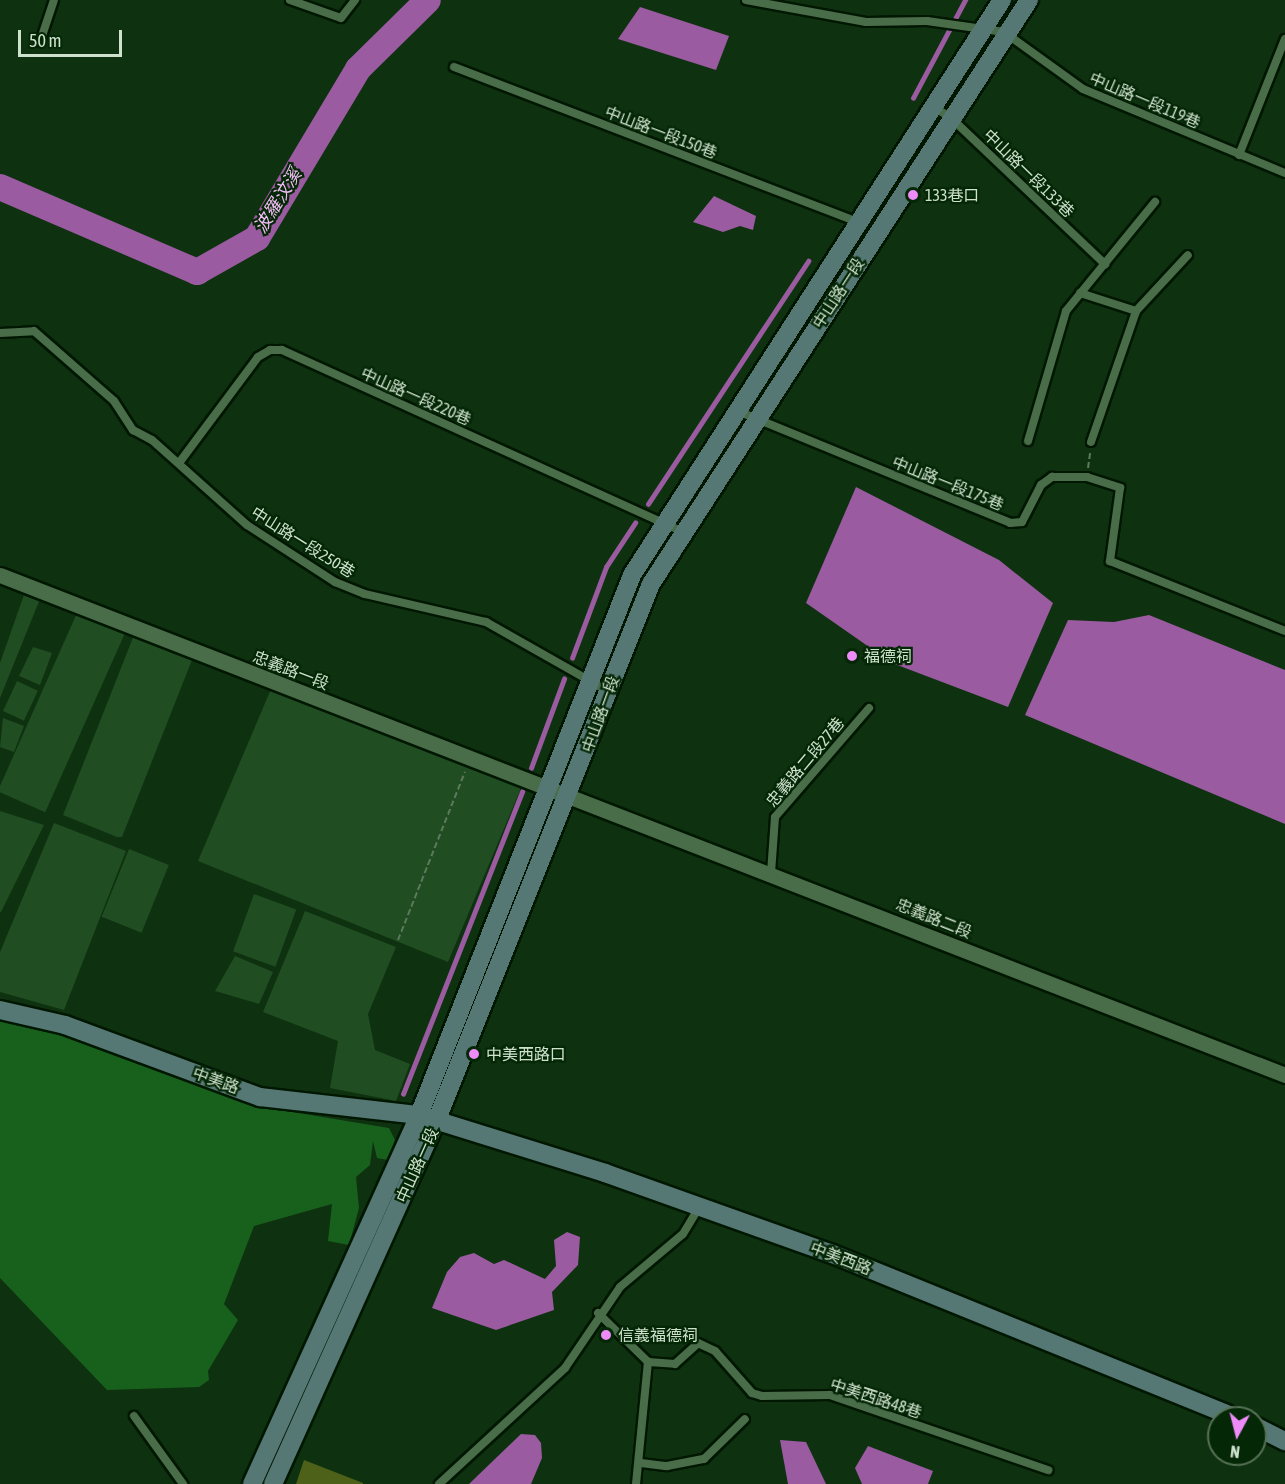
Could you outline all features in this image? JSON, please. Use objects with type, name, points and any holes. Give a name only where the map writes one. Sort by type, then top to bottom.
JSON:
[{"type":"street","name":"中山路一段","points":[[276,1478],[632,575],[663,523],[748,416],[950,117],[996,30],[1002,0]]},
{"type":"street","name":"中山路一段","points":[[252,1484],[339,1320],[436,1122],[570,796],[608,691],[651,584],[684,532],[857,222],[932,106],[996,30],[1029,0]]},
{"type":"street","name":"忠義路一段","points":[[0,575],[570,796]]},
{"type":"street","name":"忠義路二段","points":[[570,796],[1285,1075]]},
{"type":"street","name":"中美路","points":[[0,1010],[64,1025],[260,1097],[419,1115],[436,1122]]},
{"type":"street","name":"中美西路","points":[[436,1122],[605,1173],[698,1209],[830,1253],[1207,1406]]},
{"type":"street","points":[[1267,1432],[1285,1441]]},
{"type":"street","points":[[262,1462],[276,1478]]},
{"type":"lane","points":[[40,42],[54,0]]},
{"type":"lane","points":[[290,0],[341,18],[355,0]]},
{"type":"lane","points":[[746,0],[866,22],[927,21],[996,30]]},
{"type":"lane","name":"中山路一段119巷","points":[[996,30],[1083,89],[1285,173]]},
{"type":"lane","points":[[1239,155],[1285,39]]},
{"type":"lane","name":"中山路一段150巷","points":[[454,67],[857,222]]},
{"type":"lane","name":"中山路一段133巷","points":[[932,106],[950,117],[1105,264]]},
{"type":"lane","points":[[1028,441],[1066,311],[1155,202]]},
{"type":"lane","points":[[1091,442],[1136,311],[1188,255]]},
{"type":"lane","points":[[1080,293],[1136,311]]},
{"type":"lane","name":"中山路一段250巷","points":[[0,333],[34,331],[114,401],[133,430],[179,463],[247,525],[335,582],[365,594],[486,622],[608,691]]},
{"type":"lane","name":"中山路一段220巷","points":[[179,463],[258,357],[270,350],[282,350],[684,532]]},
{"type":"lane","name":"中山路一段175巷","points":[[748,416],[1010,523],[1022,522],[1041,485],[1052,477],[1087,477],[1120,488],[1110,561],[1285,631]]},
{"type":"lane","name":"忠義路二段27巷","points":[[771,873],[775,817],[869,708]]},
{"type":"lane","points":[[439,1484],[503,1430],[565,1368],[598,1313],[620,1287],[683,1234],[698,1209]]},
{"type":"lane","points":[[598,1313],[648,1362],[641,1463],[636,1484]]},
{"type":"lane","name":"中美西路48巷","points":[[648,1362],[675,1364],[698,1343],[715,1351],[752,1393],[762,1396],[830,1395],[1048,1470]]},
{"type":"lane","points":[[134,1416],[183,1484]]},
{"type":"lane","points":[[641,1463],[667,1466],[704,1459],[745,1419]]},
{"type":"path","points":[[1087,477],[1091,442]]},
{"type":"path","points":[[398,940],[468,763],[473,760]]},
{"type":"green space","points":[[25,592],[40,599],[0,698],[0,663]]},
{"type":"green space","points":[[77,613],[125,634],[45,812],[0,792],[0,786]]},
{"type":"green space","points":[[134,635],[192,660],[122,837],[117,837],[63,815]]},
{"type":"green space","points":[[33,647],[52,653],[40,685],[19,676]]},
{"type":"green space","points":[[17,681],[38,691],[24,721],[3,711]]},
{"type":"green space","points":[[274,682],[396,730],[428,752],[521,788],[448,962],[198,861]]},
{"type":"green space","points":[[3,718],[24,726],[14,752],[0,747]]},
{"type":"green space","points":[[0,811],[44,825],[1,912],[0,912]]},
{"type":"green space","points":[[54,823],[126,851],[64,1010],[0,992],[0,952]]},
{"type":"green space","points":[[129,849],[169,865],[142,933],[102,917]]},
{"type":"green space","points":[[254,894],[296,909],[275,967],[233,951]]},
{"type":"green space","points":[[305,911],[396,947],[368,1014],[375,1050],[410,1064],[396,1101],[330,1088],[338,1041],[263,1012]]},
{"type":"green space","points":[[235,956],[273,972],[259,1004],[215,991]]},
{"type":"green space","points":[[0,1017],[83,1039],[262,1107],[389,1128],[395,1140],[388,1160],[377,1158],[373,1141],[370,1165],[356,1177],[359,1208],[349,1245],[328,1241],[332,1204],[254,1226],[224,1304],[238,1320],[208,1371],[209,1380],[199,1387],[107,1390],[0,1278]]},
{"type":"shaded area","points":[[640,7],[729,36],[716,70],[618,39]]},
{"type":"shaded area","points":[[714,196],[756,216],[753,230],[740,226],[723,232],[693,222]]},
{"type":"shaded area","points":[[856,487],[999,560],[1053,603],[1008,707],[892,663],[806,603]]},
{"type":"shaded area","points":[[1149,615],[1285,670],[1285,824],[1025,715],[1068,620],[1114,622]]},
{"type":"shaded area","points":[[567,1232],[580,1237],[578,1265],[552,1292],[554,1310],[496,1330],[432,1308],[447,1272],[460,1257],[474,1253],[494,1264],[504,1260],[545,1279],[556,1266],[554,1240]]},
{"type":"shaded area","points":[[521,1434],[535,1435],[541,1443],[542,1458],[531,1484],[469,1484]]},
{"type":"shaded area","points":[[780,1440],[806,1442],[826,1484],[788,1484]]},
{"type":"shaded area","points":[[868,1446],[933,1471],[928,1484],[862,1484],[855,1468]]},
{"type":"building","points":[[304,1460],[363,1483],[363,1484],[296,1484]]},
{"type":"waterway","name":"波羅汶溪","points":[[0,187],[197,272],[257,238],[358,69],[428,0]]},
{"type":"waterway","points":[[913,98],[965,0]]},
{"type":"waterway","points":[[648,504],[808,261]]},
{"type":"waterway","points":[[572,658],[606,567],[635,523]]},
{"type":"waterway","points":[[531,768],[564,679]]},
{"type":"waterway","points":[[403,1094],[522,792]]},
{"type":"place","name":"133巷口","points":[[913,195]]},
{"type":"place","name":"福德祠","points":[[852,656]]},
{"type":"place","name":"中美西路口","points":[[474,1054]]},
{"type":"place","name":"信義福德祠","points":[[606,1335]]}]
